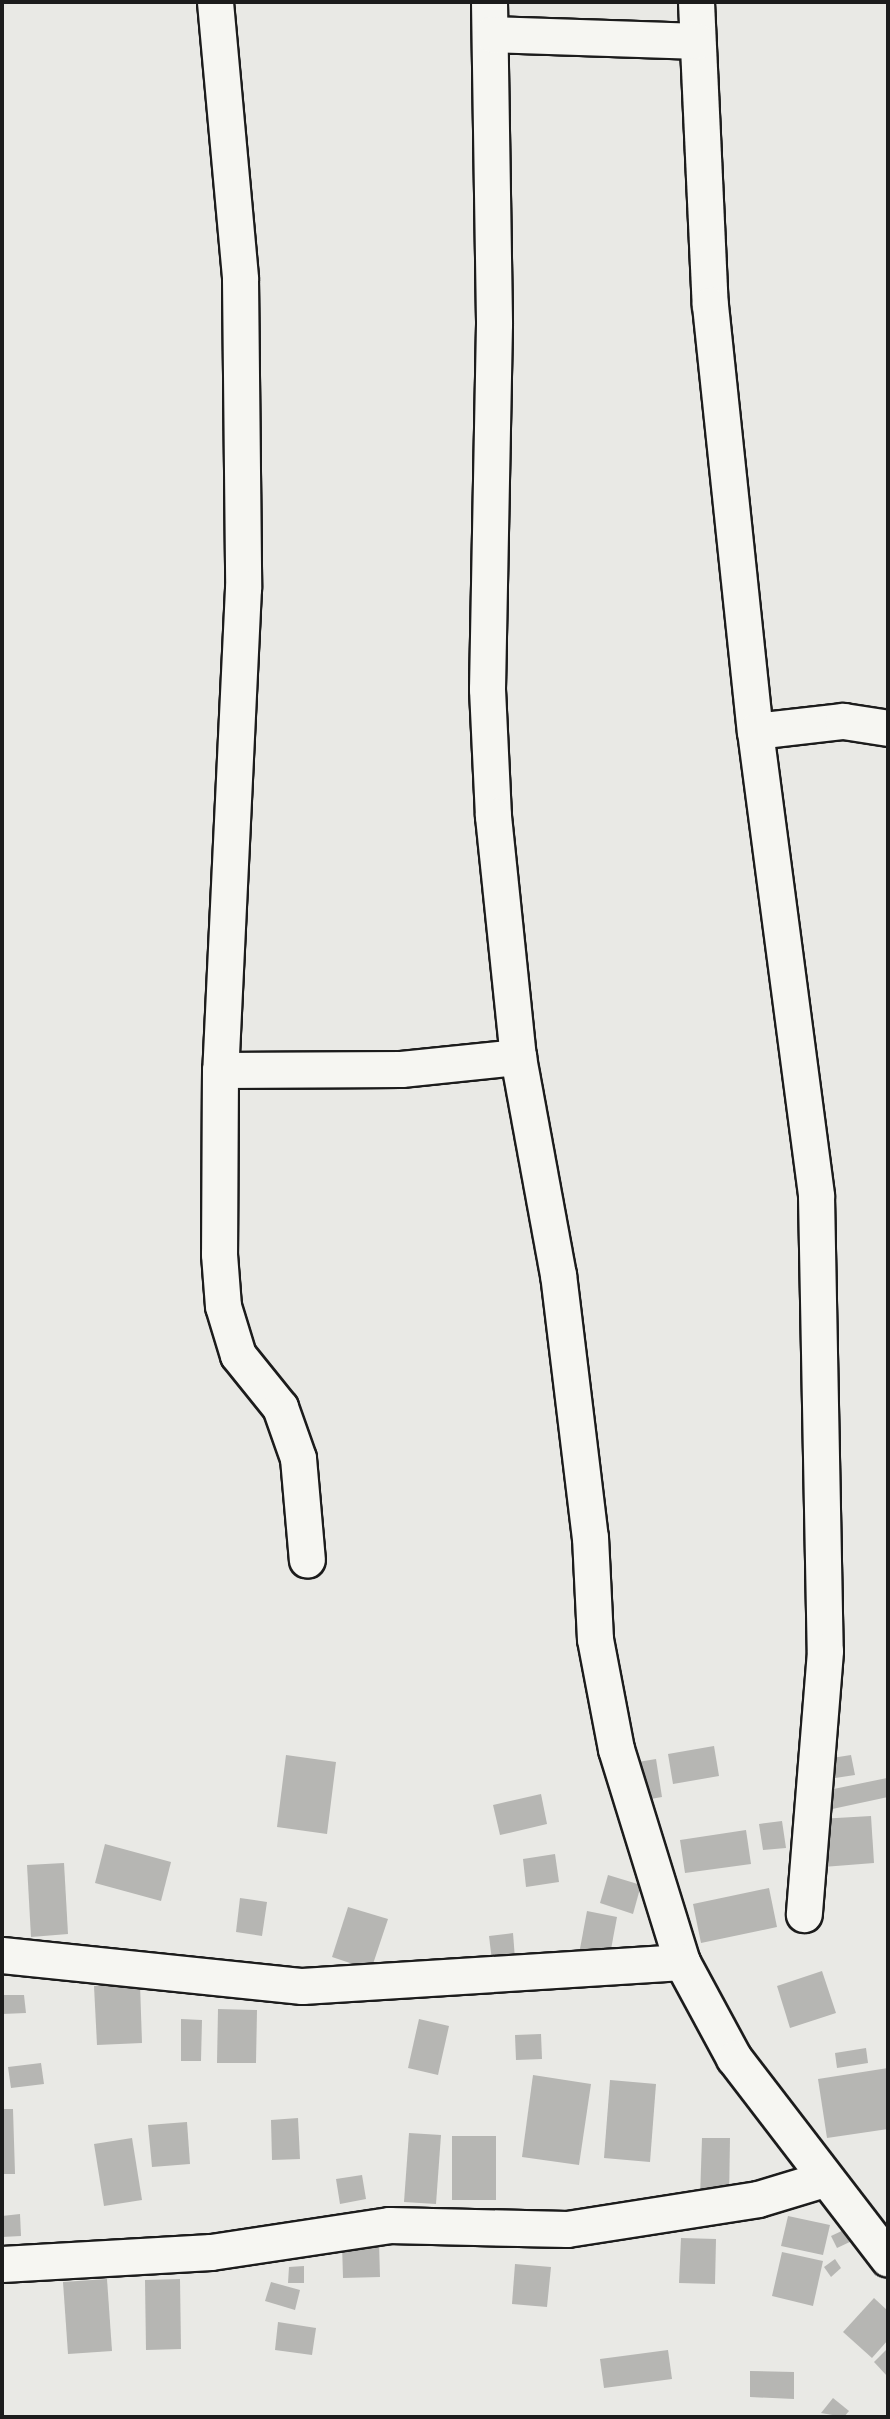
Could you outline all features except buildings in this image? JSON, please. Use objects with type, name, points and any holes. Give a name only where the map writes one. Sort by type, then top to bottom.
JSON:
[{"type":"street","points":[[215,2],[240,279],[243,575],[220,1070],[223,1306],[238,1355],[280,1407],[298,1458],[307,1560]]},
{"type":"street","points":[[696,2],[709,305],[755,731],[816,1196],[825,1651],[804,1913]]},
{"type":"street","points":[[697,41],[490,18],[494,324],[487,689],[494,816],[518,1057],[558,1274],[590,1537],[595,1639],[616,1749],[682,1962],[734,2058],[824,2179],[888,2259]]},
{"type":"street","points":[[755,731],[842,721],[888,728]]},
{"type":"street","points":[[220,1070],[401,1069],[518,1057]]},
{"type":"street","points":[[2,1955],[302,1986],[682,1962]]},
{"type":"street","points":[[2,2264],[212,2252],[389,2225],[567,2230],[758,2199],[824,2179]]}]
